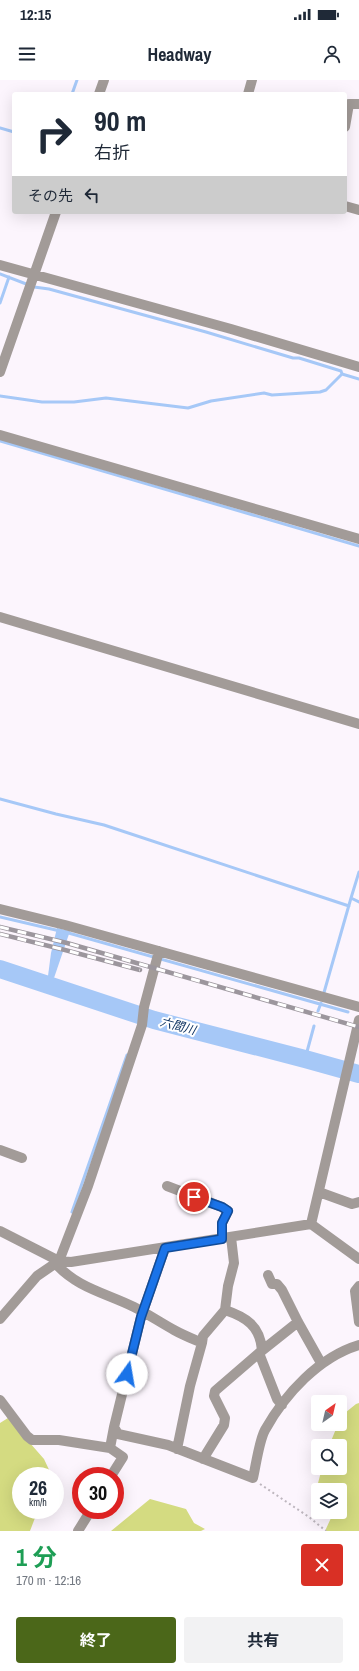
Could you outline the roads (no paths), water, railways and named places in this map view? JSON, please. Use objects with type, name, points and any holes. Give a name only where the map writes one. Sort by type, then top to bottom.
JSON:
[{"type":"street","points":[[100,92],[104,80]]},
{"type":"street","points":[[249,92],[252,80]]},
{"type":"street","points":[[347,116],[349,104],[359,104]]},
{"type":"street","points":[[347,207],[359,210]]},
{"type":"street","points":[[0,372],[55,214]]},
{"type":"street","points":[[0,265],[31,281],[231,329],[359,367]]},
{"type":"street","points":[[0,435],[359,539]]},
{"type":"street","points":[[0,617],[359,724]]},
{"type":"street","points":[[0,909],[65,925],[158,956],[322,996],[359,1007]]},
{"type":"street","points":[[0,1319],[37,1276],[57,1262],[88,1186],[142,1025],[144,1007],[158,956]]},
{"type":"street","points":[[311,1224],[359,1020]]},
{"type":"street","points":[[0,1150],[22,1158]]},
{"type":"street","points":[[166,1186],[222,1207],[228,1211],[222,1223],[234,1264],[228,1286],[225,1310],[203,1336],[190,1386],[177,1449]]},
{"type":"street","points":[[319,1192],[352,1204],[359,1202]]},
{"type":"street","points":[[57,1262],[71,1262],[165,1248],[311,1224],[359,1259]]},
{"type":"street","points":[[0,1231],[57,1262],[70,1278],[80,1284],[120,1300],[174,1330],[202,1343]]},
{"type":"street","points":[[110,1448],[142,1311],[165,1248]]},
{"type":"street","points":[[268,1275],[272,1284],[277,1284],[282,1290],[321,1363]]},
{"type":"street","points":[[359,1286],[355,1291],[359,1322]]},
{"type":"street","points":[[225,1310],[241,1316],[248,1321],[259,1335],[261,1351],[277,1399],[282,1405]]},
{"type":"street","points":[[203,1459],[224,1425],[225,1418],[214,1396],[215,1391],[261,1351],[298,1322]]},
{"type":"street","points":[[114,1427],[118,1434],[168,1445],[253,1478],[264,1431],[282,1405],[305,1378],[321,1363],[344,1349],[359,1345]]},
{"type":"street","points":[[0,1400],[27,1436],[32,1440],[59,1440],[110,1448],[123,1456],[116,1467]]},
{"type":"street","points":[[78,1531],[85,1519]]},
{"type":"water","points":[[57,928],[70,931],[54,978],[48,976],[51,953]]},
{"type":"waterway","points":[[73,92],[77,80]]},
{"type":"waterway","points":[[0,128],[12,131]]},
{"type":"waterway","points":[[0,274],[34,287],[49,289],[206,332],[293,358],[299,358],[341,371],[342,374],[359,379]]},
{"type":"waterway","points":[[0,303],[9,277]]},
{"type":"waterway","points":[[0,396],[42,402],[74,402],[106,398],[188,408],[211,401],[264,393],[272,395],[320,392],[326,390],[342,374]]},
{"type":"waterway","points":[[0,441],[359,546]]},
{"type":"waterway","points":[[0,799],[104,825],[349,906]]},
{"type":"waterway","points":[[351,898],[359,872]]},
{"type":"waterway","points":[[323,996],[351,898],[359,902]]},
{"type":"waterway","points":[[0,917],[60,931]]},
{"type":"waterway","points":[[65,932],[348,1012]]},
{"type":"waterway","name":"六間川","points":[[0,969],[154,1020],[359,1074]]},
{"type":"waterway","points":[[49,985],[52,974]]},
{"type":"waterway","points":[[318,1011],[321,1003]]},
{"type":"waterway","points":[[305,1059],[314,1026]]},
{"type":"waterway","points":[[72,1212],[127,1055]]},
{"type":"railway","points":[[0,927],[67,943],[359,1027]]},
{"type":"railway","points":[[0,934],[140,970]]}]
